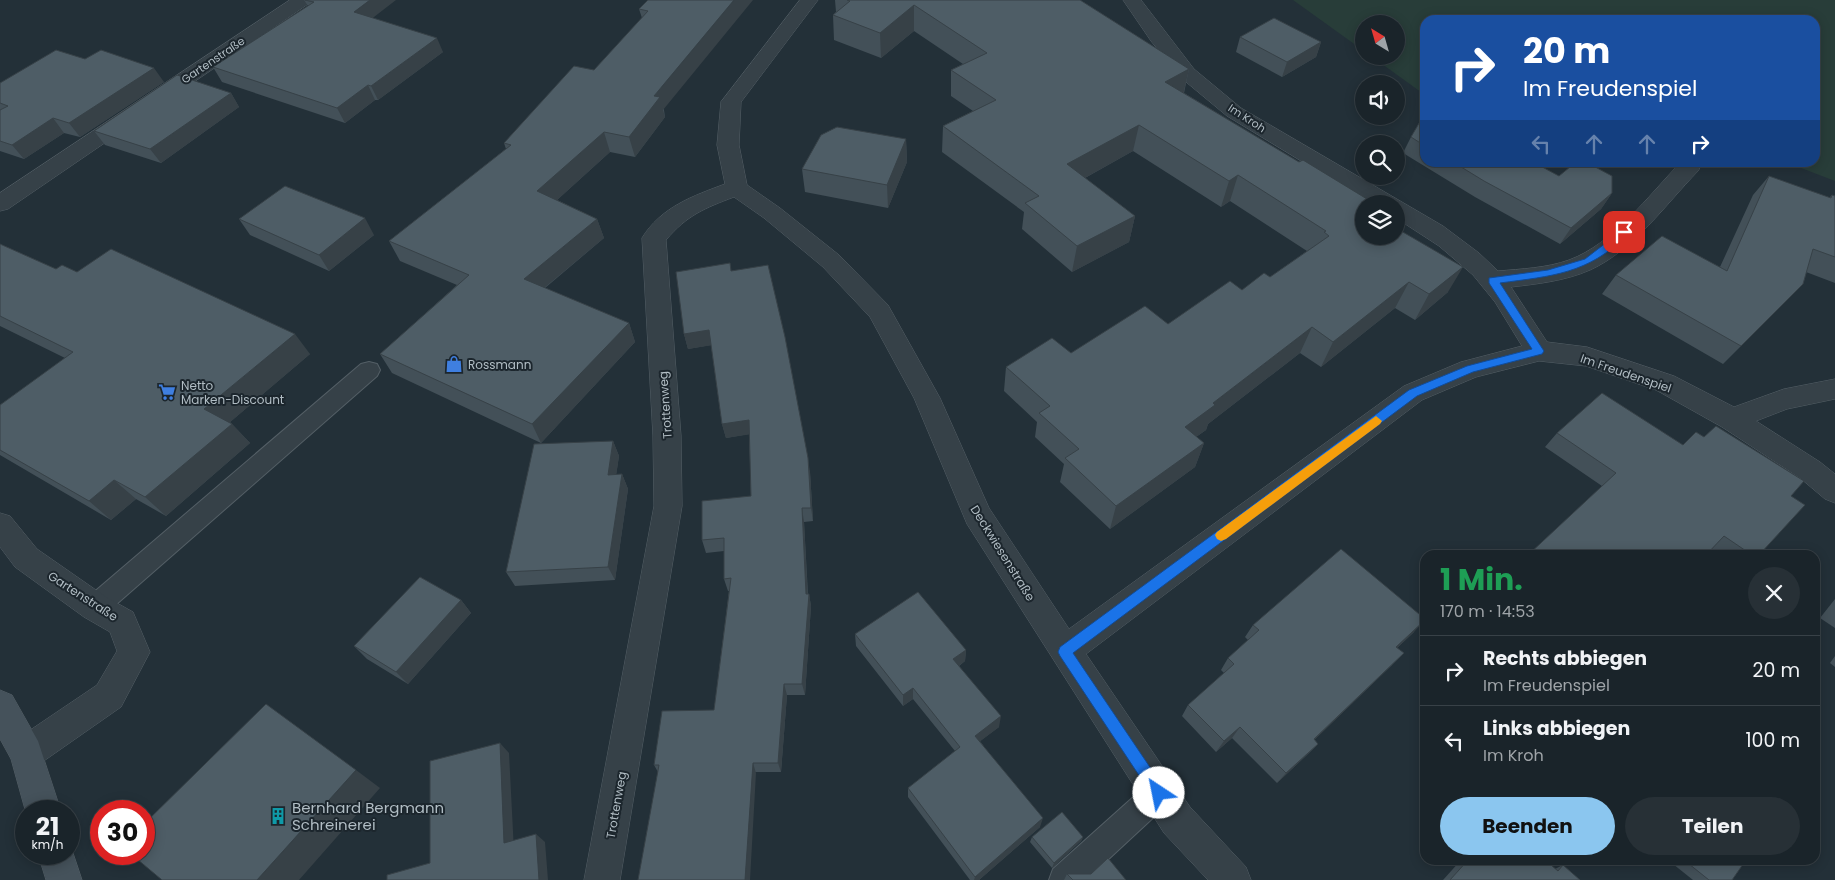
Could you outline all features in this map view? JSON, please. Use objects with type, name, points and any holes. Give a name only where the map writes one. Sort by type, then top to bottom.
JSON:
[{"type":"main road","points":[[0,706],[26,752],[40,800]]},
{"type":"main road","points":[[59,865],[64,880]]},
{"type":"street","name":"Gartenstraße","points":[[0,204],[302,0]]},
{"type":"street","points":[[737,188],[728,144],[731,102],[809,0]]},
{"type":"street","name":"Im Kroh","points":[[1132,0],[1158,37],[1187,72],[1234,112],[1374,195]]},
{"type":"street","points":[[1493,280],[1549,273],[1588,261],[1611,246],[1689,167]]},
{"type":"street","name":"Deckwiesenstraße","points":[[737,188],[772,213],[831,261],[879,311],[928,398],[977,514],[1065,652],[1159,793],[1178,820],[1233,880]]},
{"type":"street","name":"Trottenweg","points":[[602,880],[668,506],[667,436],[654,238],[673,217],[699,202],[737,188]]},
{"type":"street","points":[[1405,213],[1464,254],[1493,280],[1539,351]]},
{"type":"street","name":"Im Freudenspiel","points":[[1065,652],[1413,393],[1470,369],[1539,351],[1587,357],[1665,384],[1732,419],[1810,470],[1835,491]]},
{"type":"street","points":[[1732,419],[1784,399],[1835,389]]},
{"type":"street","name":"Gartenstraße","points":[[0,525],[26,558],[95,607],[122,622],[134,652],[109,696],[26,752]]},
{"type":"lane","points":[[95,607],[369,370]]},
{"type":"lane","points":[[1064,880],[1159,793]]},
{"type":"green space","points":[[1293,0],[1835,0],[1835,181],[1798,167],[1820,167],[1820,15],[1420,15],[1420,91],[1405,81],[1405,75],[1397,75],[1383,65],[1405,65],[1405,15],[1355,15],[1355,45]]},
{"type":"building","points":[[305,0],[370,0],[354,12],[437,38],[337,108],[213,67],[314,2]]},
{"type":"building","points":[[648,0],[734,0],[654,96],[660,97],[629,137],[604,132],[537,191],[597,219],[524,279],[629,323],[532,424],[380,354],[469,275],[389,241],[511,145],[504,143],[574,66],[594,70],[648,11],[639,9]]},
{"type":"building","points":[[847,0],[1080,0],[1189,69],[1165,82],[1299,162],[1303,160],[1360,195],[1355,195],[1355,245],[1405,245],[1405,233],[1463,267],[1429,294],[1409,282],[1333,342],[1312,327],[1213,403],[1215,405],[1185,427],[1204,443],[1116,506],[1065,458],[1079,449],[1039,413],[1050,406],[1006,367],[1052,338],[1071,353],[1145,306],[1168,324],[1230,281],[1242,290],[1264,273],[1270,277],[1329,236],[1324,232],[1326,231],[1238,175],[1229,181],[1139,125],[1067,164],[1135,216],[1077,246],[1025,203],[1039,196],[943,126],[996,100],[951,70],[987,53],[914,5],[880,33],[833,15],[850,1]]},
{"type":"building","points":[[1274,18],[1321,42],[1287,62],[1240,37]]},
{"type":"building","points":[[56,50],[85,59],[101,50],[154,68],[69,123],[53,118],[12,145],[0,141],[0,110],[8,106],[0,103],[0,83]]},
{"type":"building","points":[[177,75],[231,93],[150,149],[94,131]]},
{"type":"building","points":[[1420,122],[1420,143],[1411,137]]},
{"type":"building","points":[[837,127],[906,139],[887,185],[802,169],[821,135]]},
{"type":"building","points":[[1461,167],[1542,167],[1559,176],[1570,167],[1595,167],[1612,176],[1612,193],[1571,228]]},
{"type":"building","points":[[1769,176],[1831,198],[1832,195],[1835,196],[1835,257],[1813,249],[1803,284],[1741,346],[1616,275],[1662,236],[1727,271]]},
{"type":"building","points":[[285,186],[365,218],[319,255],[239,219]]},
{"type":"building","name":"Netto Marken-Discount","points":[[0,244],[56,269],[62,265],[77,272],[111,249],[295,334],[204,409],[232,424],[145,497],[114,480],[89,501],[0,450],[0,405],[73,352],[0,316]]},
{"type":"building","points":[[730,263],[731,271],[768,265],[785,337],[808,458],[811,508],[802,508],[806,594],[809,594],[802,684],[784,684],[778,763],[753,763],[745,880],[638,880],[659,765],[654,765],[662,711],[714,710],[731,578],[724,579],[724,538],[702,540],[702,501],[751,496],[749,420],[722,424],[709,330],[684,334],[676,272]]},
{"type":"building","points":[[1602,393],[1683,445],[1696,432],[1704,437],[1716,426],[1804,481],[1791,496],[1805,505],[1764,550],[1745,550],[1724,536],[1711,550],[1533,550],[1616,473],[1557,433]]},
{"type":"building","points":[[613,441],[608,475],[622,474],[608,567],[506,572],[534,444]]},
{"type":"building","points":[[1341,549],[1420,615],[1420,625],[1396,647],[1404,653],[1314,739],[1318,744],[1286,773],[1240,727],[1224,741],[1188,705],[1234,664],[1228,658],[1259,630],[1253,625]]},
{"type":"building","points":[[420,577],[461,600],[396,672],[354,646]]},
{"type":"building","points":[[918,592],[966,650],[953,659],[1001,716],[975,736],[1043,818],[975,877],[908,788],[960,747],[913,688],[903,695],[855,634]]},
{"type":"building","name":"Bernhard Bergmann Schreinerei","points":[[266,704],[356,770],[257,880],[162,880],[144,865],[155,865],[155,813]]},
{"type":"building","points":[[500,743],[504,843],[536,834],[539,880],[387,880],[387,875],[430,863],[430,761]]},
{"type":"building","points":[[1062,812],[1083,837],[1054,863],[1032,837]]},
{"type":"building","points":[[1108,858],[1126,880],[1073,880],[1067,874],[1091,874]]},
{"type":"building","points":[[1464,865],[1551,865],[1558,871],[1563,865],[1580,880],[1450,880]]},
{"type":"building","points":[[1690,865],[1742,865],[1732,880],[1709,880]]},
{"type":"slow traffic","points":[[1221,535],[1376,421]]},
{"type":"place","name":"Rossmann","points":[[454,364]]},
{"type":"place","name":"Netto Marken-Discount","points":[[167,392]]},
{"type":"place","name":"Bernhard Bergmann Schreinerei","points":[[278,816]]},
{"type":"route","points":[[1159,793],[1065,652],[1413,393],[1470,369],[1539,351],[1493,280],[1549,273],[1588,261],[1611,246],[1624,232]]}]
